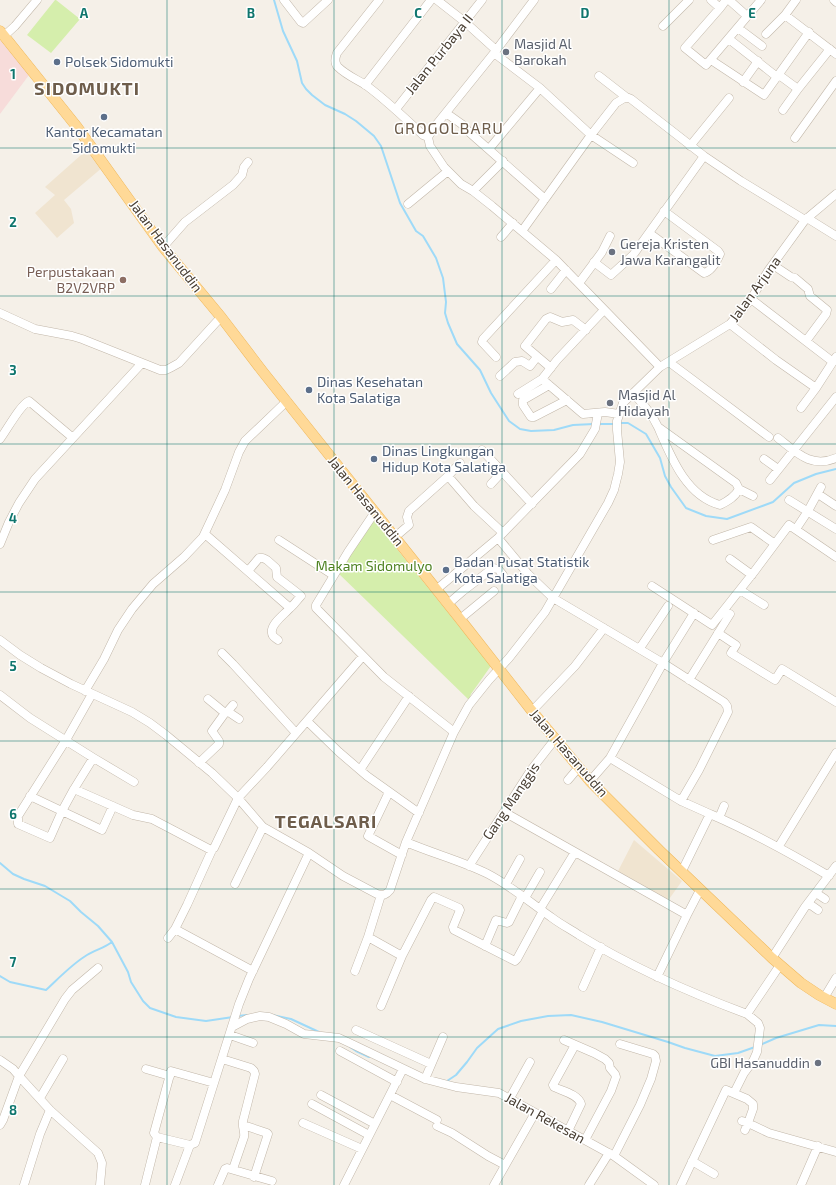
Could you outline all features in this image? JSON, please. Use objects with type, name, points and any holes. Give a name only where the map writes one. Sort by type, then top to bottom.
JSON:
[{"type":"main road","name":"Jalan Hasanuddin","points":[[2,33],[77,127],[162,245],[437,589],[532,711],[556,738],[590,781],[700,890],[772,958],[801,983],[836,1004]]},
{"type":"street","points":[[2,33],[15,26],[36,0]]},
{"type":"street","points":[[284,0],[300,22],[303,23],[328,0]]},
{"type":"street","points":[[380,0],[337,53],[335,59],[338,67],[365,85],[396,109],[428,137]]},
{"type":"street","points":[[365,85],[431,0]]},
{"type":"street","points":[[437,0],[465,22],[495,51],[540,88],[591,135],[633,163]]},
{"type":"street","name":"Jalan Purbaya II","points":[[396,109],[482,0]]},
{"type":"street","points":[[534,0],[436,125],[428,137],[430,146],[433,153],[444,167],[461,184],[474,191],[556,260],[660,368]]},
{"type":"street","points":[[664,26],[689,0]]},
{"type":"street","points":[[711,0],[720,8]]},
{"type":"street","points":[[747,16],[728,0],[685,48],[706,65],[761,0]]},
{"type":"street","points":[[766,34],[796,0]]},
{"type":"street","points":[[783,110],[798,89],[833,52],[785,14]]},
{"type":"street","points":[[738,28],[762,46]]},
{"type":"street","points":[[711,60],[763,96],[809,32]]},
{"type":"street","points":[[729,39],[778,76],[798,89]]},
{"type":"street","points":[[743,82],[758,61]]},
{"type":"street","points":[[599,76],[626,97],[631,98],[690,146],[741,181],[836,236]]},
{"type":"street","points":[[795,138],[836,81]]},
{"type":"street","points":[[489,149],[540,88]]},
{"type":"street","points":[[522,231],[591,135],[616,103],[626,97]]},
{"type":"street","points":[[690,146],[728,98]]},
{"type":"street","points":[[446,113],[463,125],[545,199]]},
{"type":"street","points":[[594,262],[612,274],[633,255],[704,156]]},
{"type":"street","points":[[474,191],[502,161]]},
{"type":"street","points":[[162,245],[185,222],[233,185],[242,175],[244,167],[248,162]]},
{"type":"street","points":[[408,204],[448,171]]},
{"type":"street","name":"Jalan Arjuna","points":[[618,417],[623,403],[660,368],[730,324],[751,299],[806,219],[836,194]]},
{"type":"street","points":[[649,234],[704,273],[708,272],[717,260],[720,254],[718,251],[664,211]]},
{"type":"street","points":[[501,237],[513,223]]},
{"type":"street","points":[[579,283],[602,252],[610,236]]},
{"type":"street","points":[[496,357],[484,345],[482,342],[483,339],[556,260]]},
{"type":"street","points":[[773,265],[795,278],[808,289],[810,296],[827,310],[826,314],[806,341]]},
{"type":"street","points":[[551,289],[566,270]]},
{"type":"street","points":[[751,299],[806,341],[835,359],[801,408]]},
{"type":"street","points":[[518,394],[542,379],[604,310]]},
{"type":"street","points":[[0,313],[35,329],[72,336],[160,370],[166,370],[179,363],[221,317]]},
{"type":"street","points":[[551,368],[525,346],[546,319],[550,317],[562,322],[573,320],[586,330]]},
{"type":"street","points":[[730,324],[776,360],[816,388]]},
{"type":"street","points":[[500,376],[515,362],[522,361],[530,366],[537,357]]},
{"type":"street","points":[[669,362],[769,437]]},
{"type":"street","points":[[0,544],[13,516],[31,486],[142,363]]},
{"type":"street","points":[[1,644],[71,684],[132,712],[150,723],[199,763],[238,798],[263,827],[309,853],[343,876],[381,895],[387,894],[390,890],[406,842],[419,812],[454,732],[469,705],[500,669],[545,612],[601,516],[614,490],[620,462],[617,430],[618,417],[598,413],[583,414],[542,379]]},
{"type":"street","points":[[549,385],[523,400],[523,405],[531,418],[568,400]]},
{"type":"street","points":[[633,393],[654,418],[674,462],[683,478],[692,488],[713,504],[720,506],[729,501],[739,489]]},
{"type":"street","points":[[770,480],[836,398]]},
{"type":"street","points":[[0,439],[29,401],[73,438]]},
{"type":"street","points":[[92,757],[92,760],[62,811],[50,838],[18,824],[18,816],[66,740],[118,630],[132,609],[153,584],[184,557],[203,537],[225,490],[239,452],[246,441],[287,402]]},
{"type":"street","points":[[437,589],[500,536],[580,454],[596,425],[598,413]]},
{"type":"street","points":[[658,427],[736,483],[739,489],[753,496]]},
{"type":"street","points":[[778,438],[810,461],[823,462],[836,458]]},
{"type":"street","points":[[482,450],[532,504]]},
{"type":"street","points":[[764,459],[778,469]]},
{"type":"street","points":[[395,537],[410,525],[407,517],[409,511],[448,476],[460,463]]},
{"type":"street","points":[[491,484],[502,472]]},
{"type":"street","points":[[448,476],[500,536],[528,574],[553,598],[640,648],[724,702],[727,706],[728,712],[699,770],[681,801]]},
{"type":"street","points":[[796,529],[820,490],[836,506]]},
{"type":"street","points":[[789,500],[836,529]]},
{"type":"street","points":[[375,512],[333,575],[316,605],[316,608],[384,676],[454,732]]},
{"type":"street","points":[[652,586],[712,625],[776,544],[789,525],[836,557]]},
{"type":"street","points":[[714,540],[751,527],[776,544]]},
{"type":"street","points":[[205,534],[290,608]]},
{"type":"street","points":[[278,540],[333,575]]},
{"type":"street","points":[[248,572],[259,558],[263,558],[276,568],[277,577],[301,596],[281,616],[274,626],[272,631],[273,636],[278,640]]},
{"type":"street","points":[[730,559],[752,575]]},
{"type":"street","points":[[448,604],[462,591],[493,568],[498,569],[503,575]]},
{"type":"street","points":[[740,590],[764,606]]},
{"type":"street","points":[[460,619],[494,591]]},
{"type":"street","points":[[640,648],[668,606]]},
{"type":"street","points":[[590,781],[610,758],[663,663],[694,613]]},
{"type":"street","points":[[689,680],[730,614]]},
{"type":"street","points":[[532,711],[575,666],[604,628]]},
{"type":"street","points":[[718,634],[736,645],[731,653],[775,680],[782,669],[836,702]]},
{"type":"street","points":[[222,653],[296,733]]},
{"type":"street","points":[[168,938],[175,928],[198,882],[238,798],[267,767],[363,656]]},
{"type":"street","points":[[0,695],[30,718],[134,782]]},
{"type":"street","points":[[360,770],[409,696]]},
{"type":"street","points":[[208,699],[226,713],[239,719]]},
{"type":"street","points":[[199,763],[219,744],[219,741],[212,731],[233,705]]},
{"type":"street","points":[[307,720],[339,752],[360,770],[419,812]]},
{"type":"street","name":"Gang Manggis","points":[[469,866],[531,770],[556,738]]},
{"type":"street","points":[[779,846],[836,755]]},
{"type":"street","points":[[610,758],[681,801],[779,846],[829,876]]},
{"type":"street","points":[[568,780],[579,767]]},
{"type":"street","points":[[74,789],[133,815],[152,819],[212,850]]},
{"type":"street","points":[[389,792],[368,836],[402,855]]},
{"type":"street","points":[[30,796],[102,830],[113,806]]},
{"type":"street","points":[[719,818],[724,806]]},
{"type":"street","points":[[504,812],[687,915]]},
{"type":"street","points":[[682,871],[710,814]]},
{"type":"street","points":[[235,884],[263,827]]},
{"type":"street","points":[[406,842],[469,866],[506,884],[552,919],[600,947],[657,977],[747,1014],[758,1023],[760,1028],[759,1043],[753,1061],[744,1073],[734,1093]]},
{"type":"street","points":[[381,1006],[402,956],[431,900],[434,897],[459,908],[459,912],[453,927],[454,930],[515,961],[541,910],[574,852]]},
{"type":"street","points":[[157,1136],[194,1145],[240,1004],[253,971],[309,853]]},
{"type":"street","points":[[506,884],[520,859]]},
{"type":"street","points":[[772,958],[808,903],[836,866]]},
{"type":"street","points":[[485,946],[496,920],[507,923],[509,922],[540,872]]},
{"type":"street","points":[[657,977],[700,890]]},
{"type":"street","points":[[816,893],[825,899]]},
{"type":"street","points":[[355,971],[372,928],[381,895]]},
{"type":"street","points":[[808,903],[818,910]]},
{"type":"street","points":[[175,928],[253,971]]},
{"type":"street","points":[[368,937],[402,956]]},
{"type":"street","points":[[583,987],[600,947]]},
{"type":"street","points":[[747,1014],[780,965]]},
{"type":"street","points":[[0,1125],[19,1076],[65,999],[72,990],[98,968]]},
{"type":"street","points":[[824,998],[836,978]]},
{"type":"street","points":[[232,1028],[247,1019],[260,1016],[269,1017],[304,1034],[338,1038],[354,1044],[401,1074]]},
{"type":"street","points":[[232,1028],[253,1043]]},
{"type":"street","points":[[356,1030],[431,1064]]},
{"type":"street","points":[[425,1079],[443,1037]]},
{"type":"street","points":[[564,1040],[605,1059],[616,1077],[611,1091],[585,1140]]},
{"type":"street","points":[[568,1130],[581,1104],[581,1101],[553,1086],[575,1044]]},
{"type":"street","points":[[589,1185],[611,1155],[640,1105],[651,1079],[656,1061],[653,1054],[620,1044]]},
{"type":"street","points":[[340,1051],[401,1074]]},
{"type":"street","points":[[40,1098],[63,1059]]},
{"type":"street","points":[[222,1059],[251,1068],[254,1071],[243,1125],[245,1135],[233,1169]]},
{"type":"street","points":[[0,1060],[13,1069],[50,1110],[98,1153],[102,1164],[100,1185]]},
{"type":"street","points":[[510,1098],[530,1062]]},
{"type":"street","points":[[146,1069],[170,1076]]},
{"type":"street","points":[[145,1185],[157,1136],[154,1133],[171,1070],[214,1083]]},
{"type":"street","points":[[344,1185],[401,1074]]},
{"type":"street","name":"Jalan Rekesan","points":[[401,1074],[456,1087],[499,1092],[611,1155],[654,1185]]},
{"type":"street","points":[[681,1185],[725,1090],[747,1099],[752,1104],[753,1109],[745,1124],[769,1133],[836,1152]]},
{"type":"street","points":[[321,1095],[375,1124]]},
{"type":"street","points":[[390,1095],[488,1156],[506,1165]]},
{"type":"street","points":[[312,1104],[370,1135]]},
{"type":"street","points":[[24,1185],[40,1134],[50,1110]]},
{"type":"street","points":[[494,1185],[535,1113]]},
{"type":"street","points":[[303,1123],[362,1150]]},
{"type":"street","points":[[243,1125],[268,1134],[254,1176]]},
{"type":"street","points":[[175,1185],[190,1145]]},
{"type":"street","points":[[801,1185],[818,1146]]},
{"type":"street","points":[[692,1161],[714,1174]]},
{"type":"street","points":[[218,1185],[225,1169],[227,1168],[254,1176],[267,1182]]},
{"type":"shaded area","points":[[0,40],[29,75],[0,114]]},
{"type":"shaded area","points":[[90,147],[103,167],[64,200],[71,209],[74,223],[57,238],[35,213],[55,195],[45,187]]},
{"type":"shaded area","points":[[634,840],[682,881],[667,902],[617,873]]},
{"type":"green space","points":[[55,0],[80,19],[51,53],[27,35]]},
{"type":"green space","name":"Makam Sidomulyo","points":[[372,518],[466,635],[493,663],[471,694],[469,700],[336,571]]},
{"type":"waterway","points":[[274,0],[283,31],[297,61],[302,83],[306,89],[325,105],[356,121],[374,136],[381,146],[400,203],[416,231],[423,236],[436,258],[443,278],[446,302],[445,313],[457,344],[480,370],[491,393],[509,421],[520,429],[531,431],[554,430],[573,425],[594,424]]},
{"type":"waterway","points":[[619,423],[628,423],[646,434],[660,458],[665,476],[686,508],[706,516],[727,519],[773,502],[794,483],[816,474],[836,469]]},
{"type":"waterway","points":[[599,424],[614,424]]},
{"type":"waterway","points":[[0,863],[13,874],[45,886],[70,901],[98,926],[112,942],[128,972],[131,982],[143,1001],[150,1008],[176,1017],[206,1021],[233,1017]]},
{"type":"waterway","points":[[0,976],[10,982],[46,990],[81,959],[112,942]]},
{"type":"waterway","points":[[263,1013],[291,1019],[319,1032]]},
{"type":"waterway","points":[[238,1016],[247,1015]]},
{"type":"waterway","points":[[447,1081],[456,1075],[477,1048],[498,1029],[521,1021],[548,1016],[571,1015],[602,1022],[715,1056],[738,1053],[755,1047]]},
{"type":"waterway","points":[[760,1045],[776,1038],[819,1025],[836,1026]]},
{"type":"waterway","points":[[350,1047],[369,1057]]},
{"type":"place","name":"Masjid Al Barokah","points":[[506,52]]},
{"type":"place","name":"Polsek Sidomukti","points":[[57,62]]},
{"type":"place","name":"Kantor Kecamatan Sidomukti","points":[[104,117]]},
{"type":"place","name":"Gereja Kristen Jawa Karangalit","points":[[612,252]]},
{"type":"place","name":"Perpustakaan B2V2VRP","points":[[123,280]]},
{"type":"place","name":"Dinas Kesehatan Kota Salatiga","points":[[309,390]]},
{"type":"place","name":"Masjid Al Hidayah","points":[[610,403]]},
{"type":"place","name":"Dinas Lingkungan Hidup Kota Salatiga","points":[[374,459]]},
{"type":"place","name":"Badan Pusat Statistik Kota Salatiga","points":[[446,570]]},
{"type":"place","name":"GBI Hasanuddin","points":[[818,1063]]},
{"type":"district","name":"SIDOMUKTI","points":[[87,89]]},
{"type":"district","name":"GROGOLBARU","points":[[449,128]]},
{"type":"district","name":"TEGALSARI","points":[[326,822]]}]
